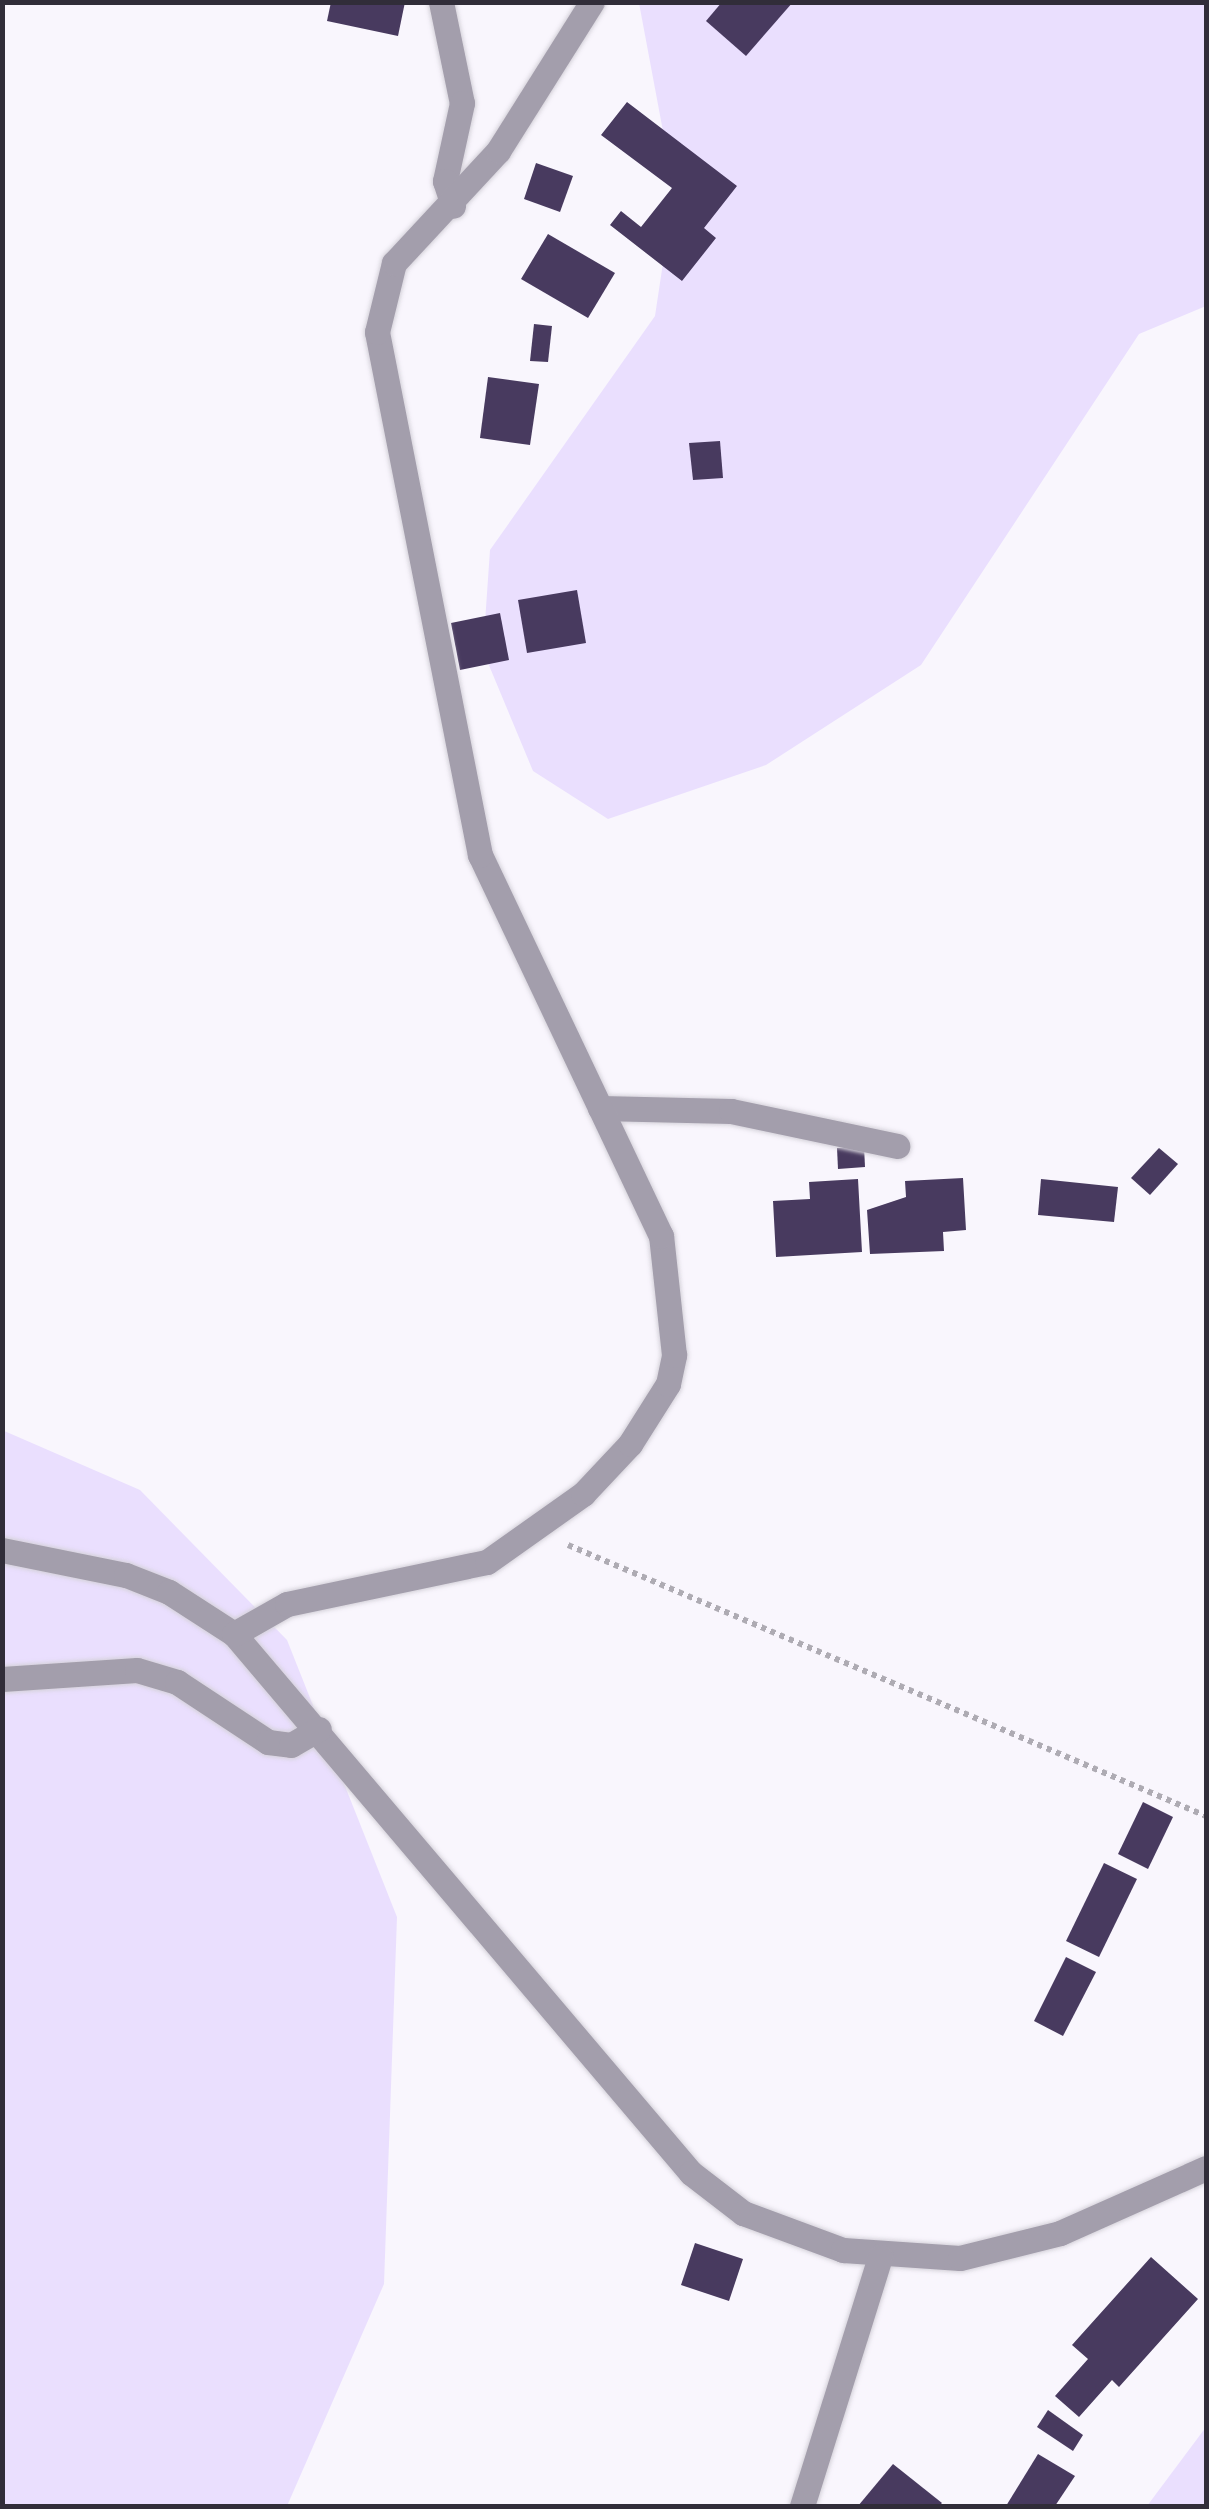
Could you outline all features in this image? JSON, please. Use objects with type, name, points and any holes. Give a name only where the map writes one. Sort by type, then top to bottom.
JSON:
[{"type":"street","points":[[442,2],[462,103],[444,181],[453,206]]},
{"type":"street","points":[[234,1634],[287,1604],[487,1562],[544,1525],[630,1444],[668,1384],[674,1355],[661,1236],[480,855],[377,332],[394,263],[453,206],[537,95],[592,2]]},
{"type":"street","points":[[600,1108],[731,1110],[897,1146]]},
{"type":"street","points":[[2,1550],[126,1575],[169,1592],[234,1634],[319,1729],[691,2172],[743,2213],[808,2243],[880,2257],[960,2258],[1033,2242],[1206,2168]]},
{"type":"street","points":[[2,1679],[137,1670],[176,1682],[268,1742],[291,1745],[319,1729]]},
{"type":"street","points":[[802,2506],[880,2257]]},
{"type":"path","points":[[544,1525],[592,1560],[1206,1816]]},
{"type":"shaded area","points":[[639,3],[1206,3],[1206,306],[1139,334],[921,665],[766,765],[608,819],[533,771],[483,651],[490,550],[655,316],[674,190]]},
{"type":"shaded area","points":[[2,1430],[140,1490],[287,1640],[397,1917],[384,2284],[287,2506],[3,2506]]},
{"type":"shaded area","points":[[1206,2427],[1206,2506],[1147,2506]]},
{"type":"building","points":[[331,2],[405,2],[398,36],[327,21]]},
{"type":"building","points":[[722,2],[793,2],[746,56],[706,21]]},
{"type":"building","points":[[627,102],[737,186],[704,228],[716,238],[682,281],[610,225],[621,211],[641,227],[672,188],[601,135]]},
{"type":"building","points":[[536,163],[573,176],[560,212],[524,199]]},
{"type":"building","points":[[548,234],[615,273],[588,318],[521,279]]},
{"type":"building","points":[[534,324],[552,326],[548,362],[530,361]]},
{"type":"building","points":[[488,377],[539,384],[530,445],[480,438]]},
{"type":"building","points":[[720,441],[723,478],[693,480],[689,443]]},
{"type":"building","points":[[577,590],[586,643],[527,653],[518,600]]},
{"type":"building","points":[[500,613],[509,660],[460,670],[451,623]]},
{"type":"building","points":[[864,1146],[865,1167],[838,1169],[837,1148]]},
{"type":"building","points":[[1159,1148],[1178,1164],[1150,1195],[1131,1178]]},
{"type":"building","points":[[963,1178],[966,1230],[943,1232],[944,1251],[870,1254],[867,1210],[906,1197],[905,1181]]},
{"type":"building","points":[[858,1179],[862,1252],[776,1257],[773,1201],[810,1199],[809,1182]]},
{"type":"building","points":[[1041,1179],[1118,1187],[1114,1222],[1038,1215]]},
{"type":"building","points":[[1143,1802],[1173,1817],[1148,1869],[1118,1854]]},
{"type":"building","points":[[1104,1863],[1137,1879],[1099,1957],[1066,1941]]},
{"type":"building","points":[[1066,1957],[1096,1972],[1063,2036],[1034,2021]]},
{"type":"building","points":[[695,2243],[743,2259],[729,2301],[681,2285]]},
{"type":"building","points":[[1151,2257],[1198,2299],[1119,2387],[1112,2380],[1079,2417],[1055,2396],[1088,2359],[1072,2345]]},
{"type":"building","points":[[1048,2410],[1083,2435],[1073,2451],[1037,2427]]},
{"type":"building","points":[[1038,2454],[1075,2476],[1055,2506],[1006,2506]]},
{"type":"building","points":[[893,2464],[942,2503],[858,2506]]}]
